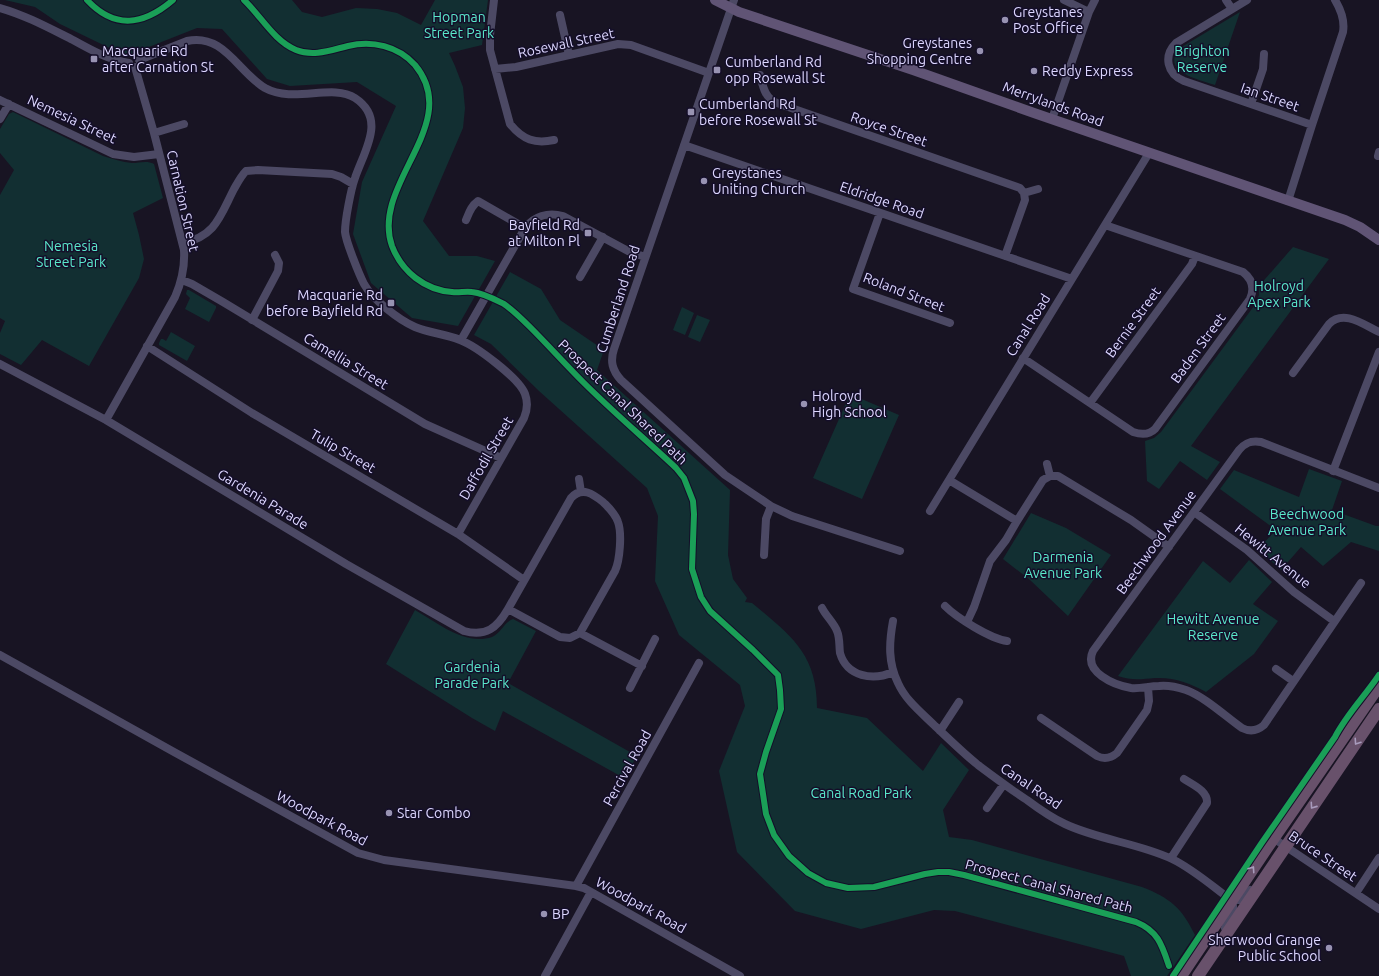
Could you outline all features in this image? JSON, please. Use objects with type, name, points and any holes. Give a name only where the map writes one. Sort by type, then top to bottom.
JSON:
[{"type":"highway","points":[[1182,974],[1231,900],[1379,686]]},
{"type":"highway","points":[[1198,976],[1379,709]]},
{"type":"main road","name":"Merrylands Road","points":[[715,0],[733,4],[1052,119],[1351,222],[1379,240]]},
{"type":"street","points":[[494,0],[489,43],[510,124],[526,138],[535,142],[554,140]]},
{"type":"street","points":[[1064,0],[1089,12]]},
{"type":"street","points":[[1052,119],[1089,12],[1095,0]]},
{"type":"street","points":[[1226,0],[1232,9]]},
{"type":"street","name":"Ian Street","points":[[1247,0],[1176,43],[1170,50],[1168,56],[1168,63],[1174,75],[1182,80],[1312,125]]},
{"type":"street","points":[[1288,201],[1344,32],[1343,18],[1335,0]]},
{"type":"street","name":"Cumberland Road","points":[[733,4],[612,354],[611,361],[614,371],[621,380],[724,475],[771,506],[792,516],[900,551]]},
{"type":"street","points":[[0,8],[50,29],[96,53],[111,59],[134,63],[187,41],[195,39],[210,41],[224,50],[258,84],[270,90],[289,95],[340,92],[350,95],[364,106],[370,118],[372,127],[370,139],[353,184],[345,233],[347,242],[361,278],[367,289],[393,313],[416,327],[461,340],[525,228],[540,216],[558,214],[633,253],[645,257]]},
{"type":"street","points":[[560,15],[569,55]]},
{"type":"street","name":"Rosewall Street","points":[[495,69],[516,67],[611,45],[626,44],[709,73]]},
{"type":"street","points":[[1251,104],[1263,69],[1264,54]]},
{"type":"street","name":"Carnation Street","points":[[106,420],[175,297],[182,280],[184,262],[183,243],[134,63]]},
{"type":"street","name":"Royce Street","points":[[760,75],[766,95],[777,103],[1017,186],[1024,193]]},
{"type":"street","name":"Nemesia Street","points":[[0,100],[113,154],[134,157],[159,154]]},
{"type":"street","points":[[0,119],[9,104]]},
{"type":"street","points":[[154,133],[184,124]]},
{"type":"street","name":"Eldridge Road","points":[[684,145],[1072,279]]},
{"type":"street","name":"Canal Road","points":[[930,511],[1149,153]]},
{"type":"street","points":[[183,243],[193,241],[204,236],[212,228],[246,171],[258,170],[332,174],[353,184]]},
{"type":"street","points":[[1006,256],[1025,200],[1024,193],[1038,189]]},
{"type":"street","points":[[466,220],[473,206],[478,201],[525,228]]},
{"type":"street","name":"Roland Street","points":[[880,213],[853,289],[950,323]]},
{"type":"street","name":"Baden Street","points":[[1023,358],[1133,432],[1143,434],[1151,432],[1155,429],[1252,296],[1252,282],[1246,274],[1105,225]]},
{"type":"street","points":[[580,277],[603,237]]},
{"type":"street","points":[[252,320],[278,271],[279,263],[275,255]]},
{"type":"street","name":"Bernie Street","points":[[1090,403],[1192,264],[1195,256]]},
{"type":"street","name":"Camellia Street","points":[[182,280],[192,284],[424,424],[501,458]]},
{"type":"street","points":[[1293,373],[1329,324],[1338,315],[1349,318],[1379,332]]},
{"type":"street","name":"Daffodil Street","points":[[458,534],[525,415],[526,405],[524,392],[520,386],[497,364],[480,351],[461,340]]},
{"type":"street","name":"Tulip Street","points":[[147,346],[259,417],[458,534],[524,580]]},
{"type":"street","points":[[1334,471],[1378,356]]},
{"type":"street","name":"Gardenia Parade","points":[[0,364],[106,420],[346,564],[464,630],[478,633],[490,630],[500,623],[571,498],[576,493],[581,492]]},
{"type":"street","name":"Beechwood Avenue","points":[[1091,662],[1093,651],[1239,450],[1249,439],[1261,442],[1379,488]]},
{"type":"street","points":[[1047,464],[1050,476]]},
{"type":"street","points":[[967,622],[974,607],[990,561],[1004,544],[1041,482],[1050,476],[1058,476],[1062,478],[1131,520],[1169,547]]},
{"type":"street","points":[[508,609],[560,638],[570,638],[580,633],[617,566],[620,532],[618,520],[610,509],[594,494],[581,492],[579,479]]},
{"type":"street","points":[[949,480],[1017,521]]},
{"type":"street","points":[[764,554],[766,519],[771,506]]},
{"type":"street","name":"Hewitt Avenue","points":[[1194,512],[1247,550],[1294,592],[1334,621]]},
{"type":"street","points":[[1081,664],[1091,662],[1095,670],[1116,684],[1132,688],[1165,686],[1187,690],[1242,728],[1254,734],[1264,725],[1361,583]]},
{"type":"street","points":[[946,606],[953,613],[967,622],[995,638],[1007,641]]},
{"type":"street","points":[[822,608],[836,628],[842,658],[850,669],[868,677],[882,676],[893,672]]},
{"type":"street","name":"Canal Road","points":[[893,621],[890,649],[893,672],[900,688],[912,704],[977,764],[1004,784],[1065,824],[1078,830],[1153,851],[1171,858],[1231,900]]},
{"type":"street","points":[[580,633],[642,666]]},
{"type":"street","points":[[630,688],[655,639]]},
{"type":"street","name":"Woodpark Road","points":[[0,655],[160,745],[358,853],[384,860],[576,886],[591,892],[740,976]]},
{"type":"street","name":"Percival Road","points":[[576,886],[699,663]]},
{"type":"street","points":[[1276,669],[1294,681]]},
{"type":"street","points":[[1041,718],[1097,756],[1108,761],[1116,754],[1145,712],[1149,702],[1148,687]]},
{"type":"street","points":[[940,731],[959,702]]},
{"type":"street","points":[[1171,858],[1210,799],[1184,779]]},
{"type":"street","points":[[987,808],[1004,784]]},
{"type":"street","name":"Bruce Street","points":[[1274,838],[1379,909]]},
{"type":"street","points":[[1356,893],[1379,858]]},
{"type":"street","points":[[1224,936],[1225,928],[1234,907],[1231,900],[1242,900],[1254,885],[1263,880]]},
{"type":"street","points":[[545,976],[591,892]]},
{"type":"green space","name":"Hopman Street Park","points":[[5,0],[292,0],[302,12],[322,17],[356,8],[377,9],[397,13],[421,25],[435,0],[488,0],[482,45],[449,53],[463,87],[465,108],[463,128],[423,221],[449,256],[477,256],[495,261],[458,326],[412,318],[371,283],[353,234],[362,182],[396,106],[357,82],[290,86],[267,79],[222,29],[197,28],[126,56],[60,24],[35,7]]},
{"type":"green space","name":"Brighton Reserve","points":[[1240,12],[1215,85],[1184,74],[1178,69],[1175,63],[1175,56],[1180,48]]},
{"type":"green space","name":"Nemesia Street Park","points":[[13,112],[103,156],[128,163],[146,162],[154,164],[163,198],[133,213],[144,259],[139,278],[89,366],[42,340],[21,365],[0,354],[0,333],[5,321],[0,318],[0,195],[14,170],[0,153],[0,129],[9,114]]},
{"type":"green space","name":"Holroyd Apex Park","points":[[1293,247],[1329,259],[1191,446],[1220,462],[1207,480],[1180,461],[1159,489],[1147,481],[1145,441],[1154,438],[1161,432],[1254,306],[1259,295],[1259,286]]},
{"type":"green space","name":"Canal Road Park","points":[[510,272],[541,289],[560,320],[604,350],[597,370],[730,490],[728,555],[733,579],[747,598],[745,602],[752,603],[778,625],[799,647],[812,673],[816,689],[817,708],[867,718],[923,771],[941,743],[969,770],[943,810],[949,837],[972,840],[1142,887],[1168,900],[1180,911],[1195,935],[1167,976],[1131,976],[1124,956],[955,911],[934,910],[861,929],[795,911],[737,852],[719,771],[745,706],[740,685],[679,635],[655,581],[658,516],[647,488],[539,391],[491,344],[474,335]]},
{"type":"green space","points":[[187,290],[216,306],[209,322],[185,309],[190,298],[186,294]]},
{"type":"green space","points":[[682,307],[694,313],[685,335],[673,330]]},
{"type":"green space","points":[[697,315],[710,320],[700,342],[688,337]]},
{"type":"green space","points":[[171,332],[195,346],[187,361],[159,345],[161,339],[166,341]]},
{"type":"green space","points":[[850,394],[899,415],[862,499],[813,478]]},
{"type":"green space","name":"Beechwood Avenue Park","points":[[1309,469],[1342,481],[1332,510],[1379,526],[1379,551],[1351,542],[1323,566],[1301,547],[1281,570],[1258,549],[1276,530],[1220,489],[1234,470],[1299,497]]},
{"type":"green space","name":"Darmenia Avenue Park","points":[[1031,513],[1066,528],[1111,555],[1068,616],[1030,580],[1003,559]]},
{"type":"green space","name":"Hewitt Avenue Reserve","points":[[1249,560],[1272,582],[1253,604],[1278,621],[1254,654],[1206,692],[1188,683],[1175,680],[1162,678],[1132,679],[1118,676],[1203,561],[1230,583]]},
{"type":"green space","name":"Gardenia Parade Park","points":[[415,610],[452,632],[472,638],[482,639],[492,637],[513,619],[536,631],[508,683],[637,756],[624,778],[503,711],[495,731],[386,664]]},
{"type":"cycle path","points":[[87,0],[98,10],[108,16],[119,20],[130,21],[151,15],[173,0]]},
{"type":"cycle path","name":"Prospect Canal Shared Path","points":[[244,0],[281,41],[296,50],[316,53],[357,44],[375,44],[401,53],[415,65],[427,87],[429,109],[423,132],[393,200],[389,223],[392,246],[396,255],[408,271],[416,278],[433,288],[442,291],[480,294],[492,298],[507,306],[527,324],[594,393],[676,468],[684,478],[693,501],[692,569],[701,597],[710,611],[778,675],[781,709],[760,774],[766,814],[774,835],[789,856],[808,873],[826,883],[848,888],[874,887],[925,874],[949,872],[1136,922],[1154,934],[1161,945],[1169,966]]},
{"type":"cycle path","points":[[1173,976],[1345,721],[1379,675]]},
{"type":"place","name":"Greystanes Post Office","points":[[1005,20]]},
{"type":"place","name":"Greystanes Shopping Centre","points":[[980,51]]},
{"type":"place","name":"Macquarie Rd after Carnation St","points":[[94,59]]},
{"type":"place","name":"Cumberland Rd opp Rosewall St","points":[[717,70]]},
{"type":"place","name":"Reddy Express","points":[[1034,71]]},
{"type":"place","name":"Cumberland Rd before Rosewall St","points":[[691,112]]},
{"type":"place","name":"Greystanes Uniting Church","points":[[704,181]]},
{"type":"place","name":"Bayfield Rd at Milton Pl","points":[[588,233]]},
{"type":"place","name":"Macquarie Rd before Bayfield Rd","points":[[391,303]]},
{"type":"place","name":"Holroyd High School","points":[[804,404]]},
{"type":"place","name":"Star Combo","points":[[389,813]]},
{"type":"place","name":"BP","points":[[544,914]]},
{"type":"place","name":"Sherwood Grange Public School","points":[[1329,948]]}]
